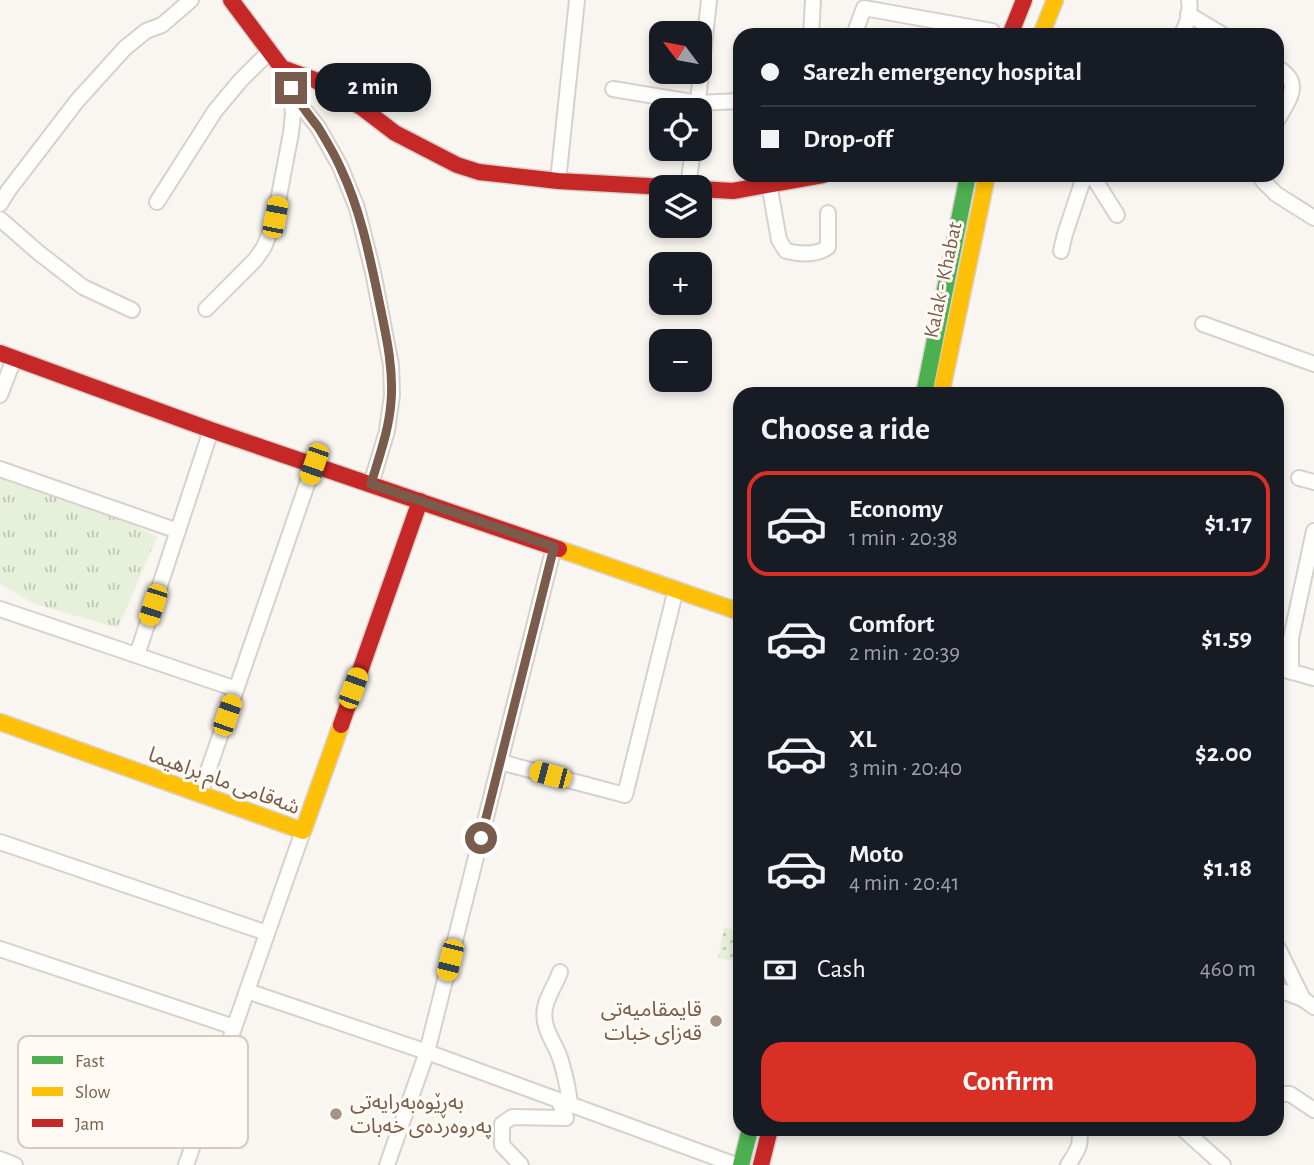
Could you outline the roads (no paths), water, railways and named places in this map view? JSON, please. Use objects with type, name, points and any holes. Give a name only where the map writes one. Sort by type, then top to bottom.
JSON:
[{"type":"street","points":[[0,205],[77,102],[125,48],[146,31],[162,26],[191,0]]},
{"type":"street","points":[[231,0],[282,68],[297,101],[328,144],[350,188],[363,231],[391,365],[391,405],[384,443],[371,484]]},
{"type":"street","points":[[558,181],[577,0]]},
{"type":"street","points":[[699,98],[705,0]]},
{"type":"street","points":[[811,28],[813,0]]},
{"type":"street","points":[[1012,28],[1024,0]]},
{"type":"street","points":[[1044,28],[1055,0]]},
{"type":"street","points":[[1185,28],[1189,7]]},
{"type":"street","points":[[1189,7],[1214,28]]},
{"type":"street","points":[[857,28],[864,8],[962,28]]},
{"type":"street","points":[[157,202],[215,111],[269,52]]},
{"type":"street","points":[[282,68],[315,80],[361,107],[395,134],[457,165],[479,172],[558,181],[649,186]]},
{"type":"street","points":[[1284,72],[1293,85],[1284,107]]},
{"type":"street","points":[[206,309],[255,260],[270,232],[291,134],[291,88]]},
{"type":"street","points":[[613,89],[658,98]]},
{"type":"street","points":[[712,104],[733,102]]},
{"type":"street","points":[[712,190],[733,191],[781,182]]},
{"type":"street","points":[[925,387],[967,182]]},
{"type":"street","name":"Kalak - Khabat","points":[[942,387],[985,182]]},
{"type":"street","points":[[1061,251],[1083,182]]},
{"type":"street","points":[[1095,182],[1117,215]]},
{"type":"street","points":[[1264,182],[1276,194],[1314,218]]},
{"type":"street","points":[[769,184],[779,240],[786,251],[796,254],[821,253],[828,247],[828,213]]},
{"type":"street","points":[[0,219],[38,253],[83,287],[132,310]]},
{"type":"street","points":[[1203,324],[1314,364]]},
{"type":"street","points":[[0,396],[7,356],[211,430],[733,609]]},
{"type":"street","points":[[137,655],[211,430]]},
{"type":"street","points":[[200,794],[314,464]]},
{"type":"street","points":[[0,469],[178,531]]},
{"type":"street","points":[[1299,478],[1314,482]]},
{"type":"street","name":"شەقامی مام براهیما","points":[[0,722],[303,831],[420,501]]},
{"type":"street","points":[[1314,531],[1284,670],[1314,678]]},
{"type":"street","points":[[387,1165],[427,1052],[554,547]]},
{"type":"street","points":[[500,762],[625,795],[676,589]]},
{"type":"street","points":[[0,609],[236,689]]},
{"type":"street","points":[[231,1036],[303,831]]},
{"type":"street","points":[[0,842],[267,933]]},
{"type":"street","points":[[0,949],[234,1027]]},
{"type":"street","points":[[1284,959],[1308,1003]]},
{"type":"street","points":[[521,1165],[502,1146],[502,1125],[512,1117],[566,1118],[565,1103],[569,1093],[561,1059],[548,1036],[544,1021],[545,1007],[560,972]]},
{"type":"street","points":[[247,991],[427,1052],[738,1165],[748,1136]]},
{"type":"street","points":[[1284,992],[1308,1003]]},
{"type":"street","points":[[1284,1094],[1290,1094],[1314,1110]]},
{"type":"street","points":[[761,1165],[768,1136]]},
{"type":"street","points":[[1073,1162],[1081,1141],[1080,1136]]},
{"type":"street","points":[[1192,1136],[1223,1165]]},
{"type":"street","points":[[186,1165],[192,1148]]},
{"type":"street","points":[[0,1160],[15,1165]]},
{"type":"place","name":"قایمقامیەتى قەزای خبات","points":[[716,1021]]},
{"type":"place","name":"بەڕێوەبەرایەتی پەروەردەی خەبات","points":[[336,1114]]}]
